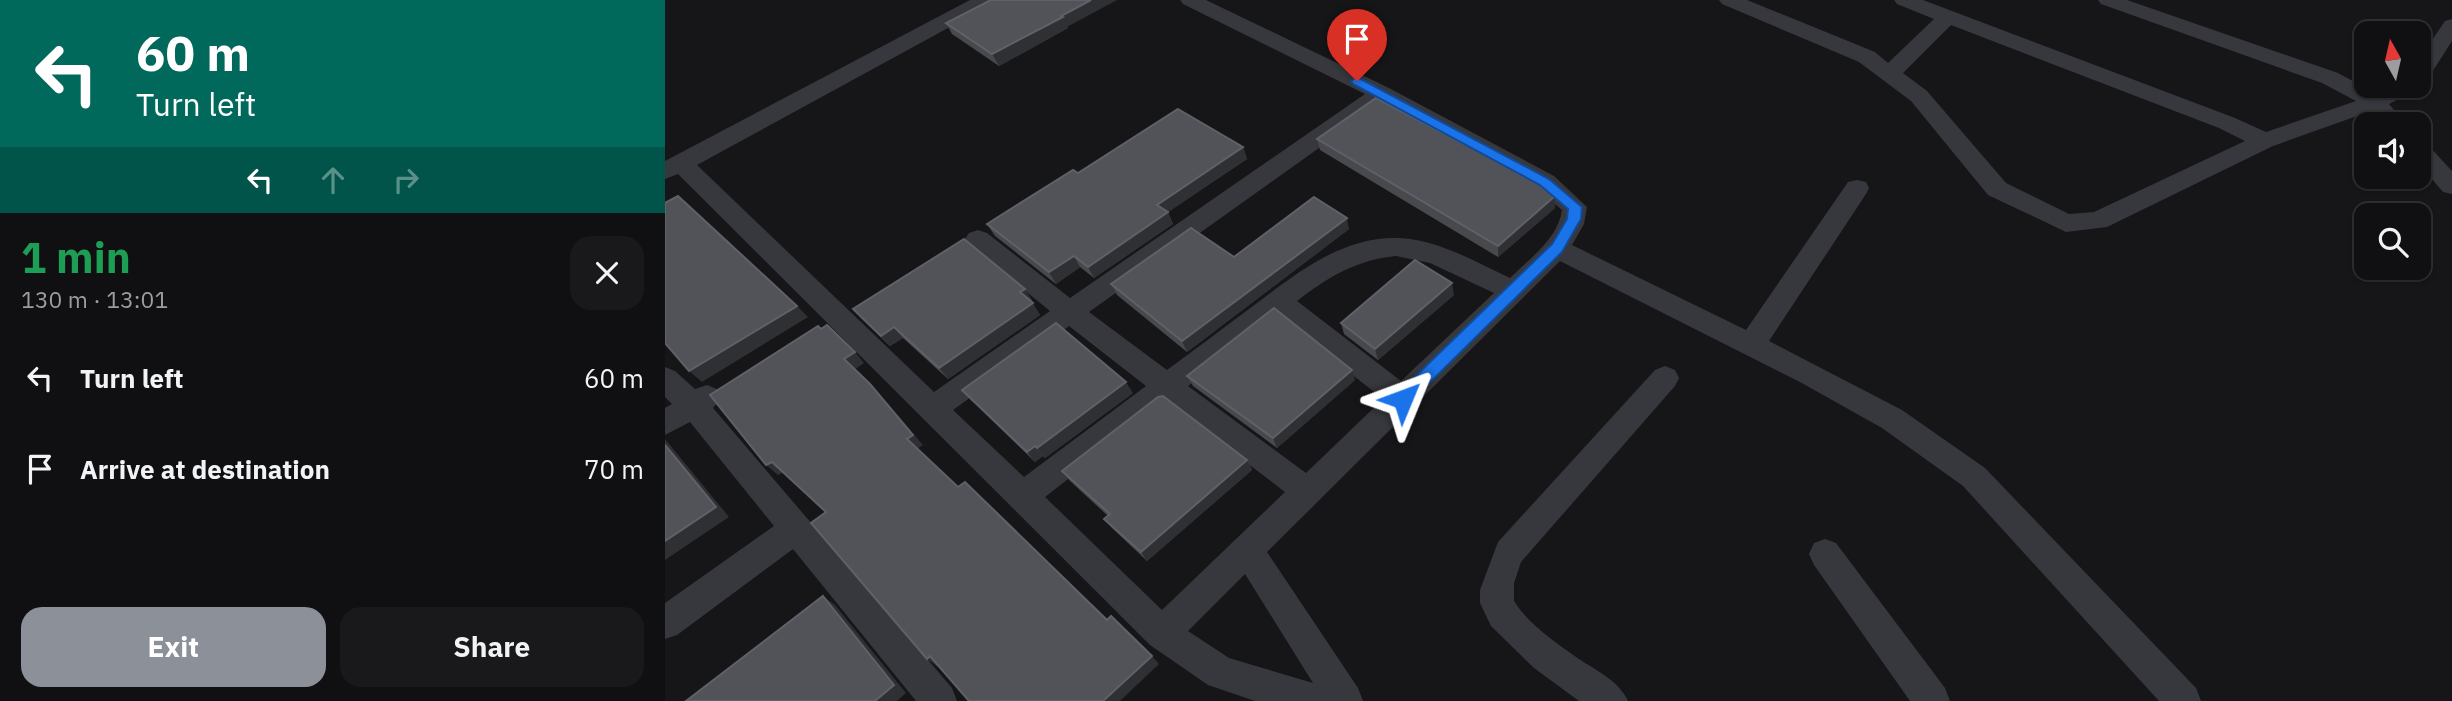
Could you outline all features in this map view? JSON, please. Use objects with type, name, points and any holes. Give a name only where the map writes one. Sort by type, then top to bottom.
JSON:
[{"type":"street","points":[[985,0],[673,167],[826,322],[933,408],[1162,633],[1220,673],[1292,699]]},
{"type":"street","points":[[1162,633],[1557,248],[1574,219],[1575,207],[1545,182],[1381,93],[1191,0]]},
{"type":"street","points":[[1728,0],[1867,57],[1919,96],[1997,189],[2066,223],[2098,221],[2265,141],[2383,98]]},
{"type":"street","points":[[1904,0],[2227,123],[2265,141]]},
{"type":"street","points":[[2108,0],[2330,78],[2375,102],[2384,112]]},
{"type":"street","points":[[1889,74],[1948,17]]},
{"type":"street","points":[[2431,59],[2452,24]]},
{"type":"street","points":[[933,408],[1381,93]]},
{"type":"street","points":[[2431,163],[2452,187]]},
{"type":"street","points":[[1751,345],[1857,188]]},
{"type":"street","points":[[978,239],[1068,313],[1308,492]]},
{"type":"street","points":[[1023,496],[1278,301],[1338,260],[1367,249],[1398,245],[1422,249],[1513,291]]},
{"type":"street","points":[[1557,248],[1892,419],[1974,477],[2183,701]]},
{"type":"street","points":[[1278,301],[1403,399]]},
{"type":"street","points":[[1610,701],[1518,635],[1497,604],[1499,576],[1510,552],[1665,378]]},
{"type":"street","points":[[665,379],[694,406],[796,529],[927,697]]},
{"type":"street","points":[[665,424],[727,385]]},
{"type":"street","points":[[665,623],[796,529]]},
{"type":"street","points":[[1248,551],[1345,701]]},
{"type":"street","points":[[1825,554],[1932,701]]},
{"type":"building","points":[[991,0],[1091,0],[992,54],[946,23]]},
{"type":"building","points":[[1376,98],[1539,183],[1555,196],[1498,246],[1317,139]]},
{"type":"building","points":[[1178,109],[1243,147],[1157,205],[1168,212],[1088,267],[1074,256],[1049,272],[987,224],[1073,170],[1078,173]]},
{"type":"building","points":[[678,196],[797,306],[689,371],[665,343],[665,203]]},
{"type":"building","points":[[1314,197],[1347,218],[1182,341],[1111,284],[1191,228],[1234,257]]},
{"type":"building","points":[[964,239],[1025,289],[1020,292],[1033,303],[939,368],[894,327],[881,336],[853,309]]},
{"type":"building","points":[[1415,260],[1452,283],[1375,349],[1341,323]]},
{"type":"building","points":[[1274,308],[1352,370],[1273,438],[1187,376]]},
{"type":"building","points":[[1056,323],[1126,382],[1037,448],[1035,446],[1027,452],[962,390]]},
{"type":"building","points":[[827,325],[855,352],[844,359],[870,384],[913,435],[907,439],[958,487],[965,482],[1107,620],[1111,616],[1152,656],[1103,701],[969,701],[930,656],[927,659],[811,523],[826,512],[772,462],[766,465],[710,395],[818,326],[821,329]]},
{"type":"building","points":[[1163,396],[1247,460],[1141,552],[1104,519],[1110,514],[1062,471],[1158,397]]},
{"type":"building","points":[[665,445],[716,507],[665,541]]},
{"type":"building","points":[[823,596],[894,685],[875,701],[686,701]]},
{"type":"route","points":[[1357,81],[1545,182],[1575,207],[1574,219],[1557,248],[1403,399]]}]
